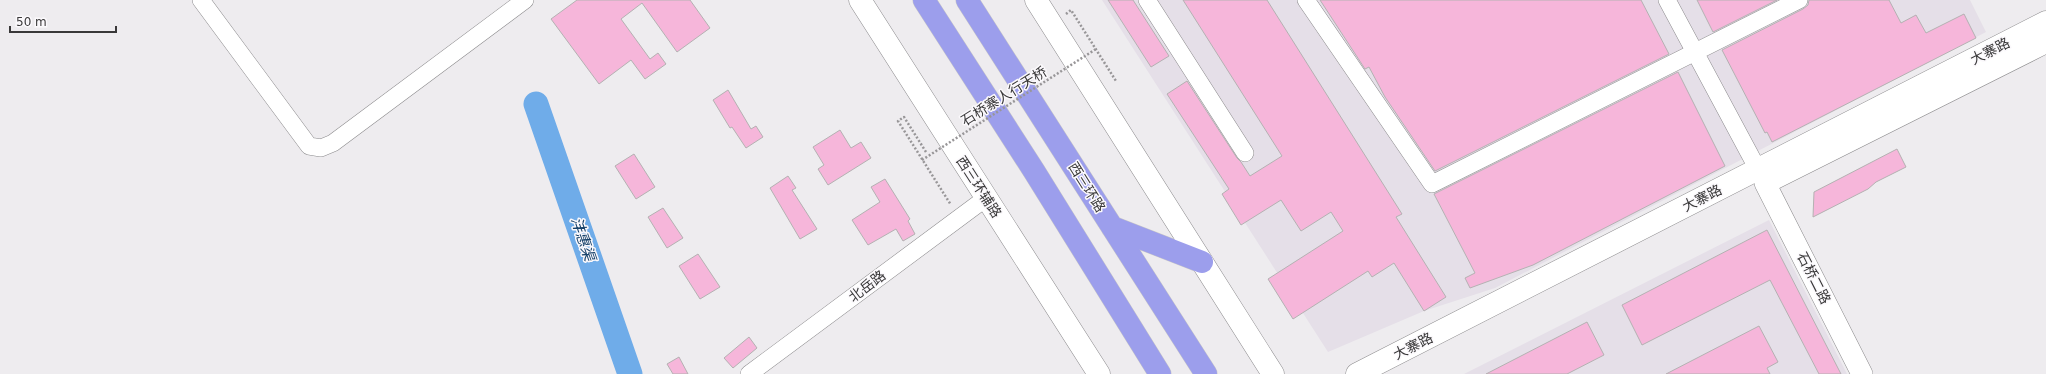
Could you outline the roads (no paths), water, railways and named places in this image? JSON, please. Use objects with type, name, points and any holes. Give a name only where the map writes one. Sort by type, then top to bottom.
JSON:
[{"type":"highway","points":[[924,0],[1034,171],[1160,374]]},
{"type":"highway","name":"西三环路","points":[[968,0],[1206,374]]},
{"type":"highway","points":[[1112,227],[1202,262]]},
{"type":"main road","name":"西三环辅路","points":[[860,0],[1099,374]]},
{"type":"main road","points":[[1036,0],[1273,374]]},
{"type":"main road","name":"大寨路","points":[[1391,374],[1762,176],[2046,22]]},
{"type":"main road","name":"大寨路","points":[[1357,374],[1762,176],[2046,42]]},
{"type":"street","points":[[202,0],[309,146],[320,148],[333,143],[525,0]]},
{"type":"street","points":[[1147,0],[1245,153]]},
{"type":"street","points":[[1306,0],[1432,184],[1799,0]]},
{"type":"street","points":[[1667,0],[1762,176]]},
{"type":"street","name":"石桥二路","points":[[1762,176],[1862,374]]},
{"type":"street","name":"北岳路","points":[[749,374],[986,198]]},
{"type":"waterway","name":"沣惠渠","points":[[536,104],[630,374]]}]
